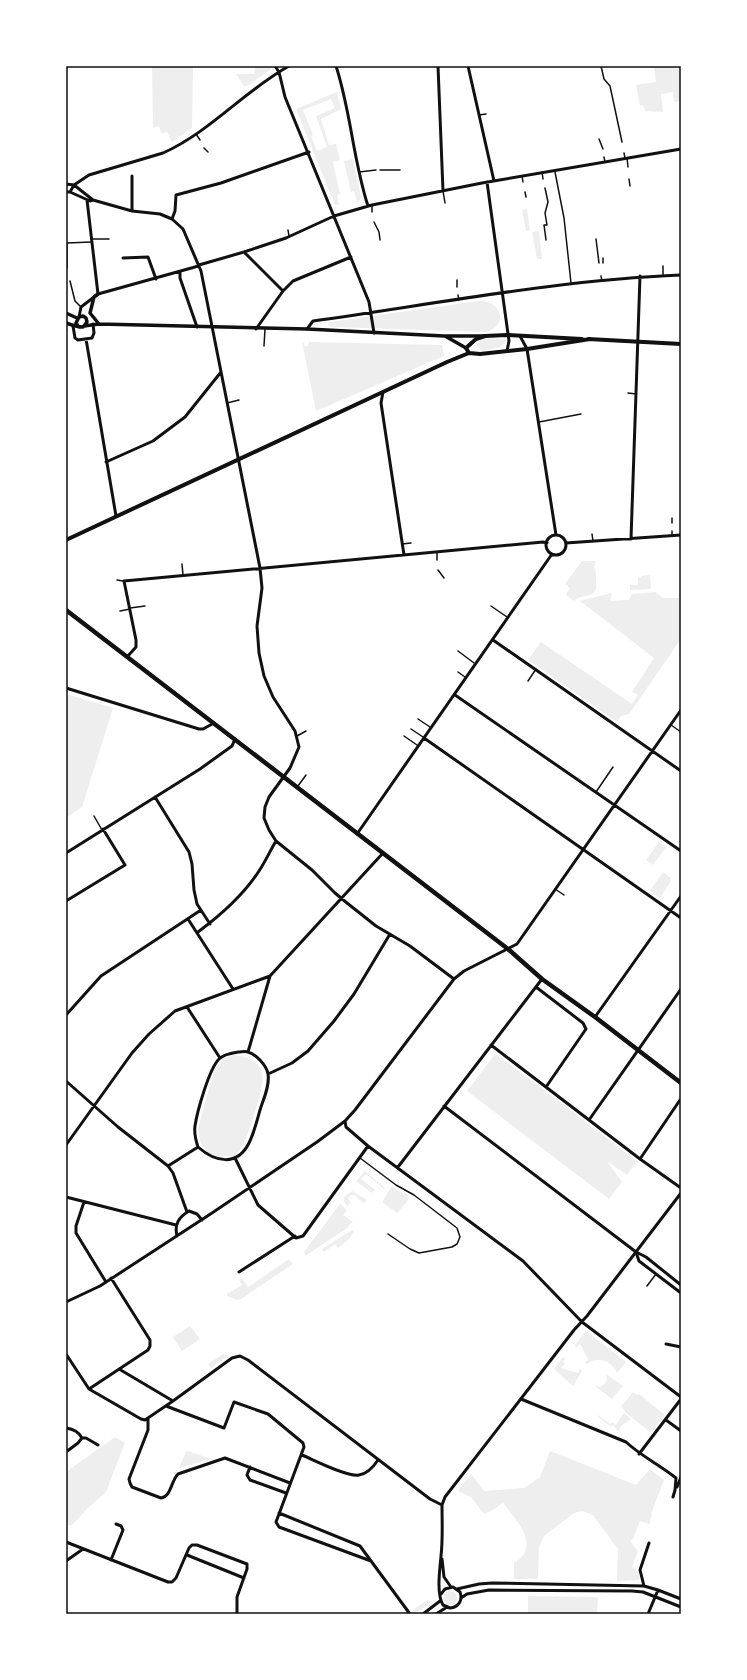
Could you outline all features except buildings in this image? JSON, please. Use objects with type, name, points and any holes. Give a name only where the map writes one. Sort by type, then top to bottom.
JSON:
[{"type":"main road","points":[[469,353],[466,348],[476,339],[485,336],[507,335],[681,344]]},
{"type":"main road","points":[[66,540],[469,353],[480,354],[527,349],[590,340]]},
{"type":"main road","points":[[66,610],[508,949],[542,979],[595,1017],[681,1083]]},
{"type":"street","points":[[275,66],[279,72],[285,97],[369,302],[374,334]]},
{"type":"street","points":[[70,192],[74,185],[89,175],[163,153],[196,134],[236,102],[289,66]]},
{"type":"street","points":[[336,66],[344,95],[359,172],[370,206]]},
{"type":"street","points":[[438,66],[443,191]]},
{"type":"street","points":[[468,66],[494,181]]},
{"type":"street","points":[[79,327],[76,323],[81,307],[98,294],[156,279],[244,252],[289,236],[334,216],[370,206],[487,182],[681,149]]},
{"type":"street","points":[[172,219],[175,211],[176,195],[221,183],[308,152]]},
{"type":"street","points":[[132,176],[132,211]]},
{"type":"street","points":[[487,182],[501,293],[509,341],[507,351]]},
{"type":"street","points":[[66,184],[74,185],[93,200]]},
{"type":"street","points":[[66,192],[70,192],[86,200],[93,200],[132,211],[160,214],[172,219],[183,229],[199,265],[260,568],[262,588],[257,626],[260,661],[273,698],[297,736],[299,747],[290,768],[265,807],[264,818],[276,841],[312,870],[341,898],[376,926],[410,946],[454,979]]},
{"type":"street","points":[[86,200],[98,294]]},
{"type":"street","points":[[244,252],[283,291]]},
{"type":"street","points":[[123,258],[148,256],[156,279]]},
{"type":"street","points":[[256,329],[283,291],[293,281],[351,257]]},
{"type":"street","points":[[180,272],[180,278],[197,327]]},
{"type":"street","points":[[307,329],[313,322],[501,293],[640,276],[681,275]]},
{"type":"street","points":[[631,539],[640,276]]},
{"type":"street","points":[[98,294],[94,297],[90,313],[99,324]]},
{"type":"street","points":[[66,313],[78,317],[83,316],[99,324]]},
{"type":"street","points":[[84,326],[87,322],[86,318]]},
{"type":"street","points":[[66,323],[79,327],[99,324],[212,328],[307,329],[374,334],[485,336]]},
{"type":"street","points":[[73,326],[75,338],[78,340],[92,338],[94,333],[93,324]]},
{"type":"street","points":[[444,336],[466,348]]},
{"type":"street","points":[[520,336],[527,349],[556,535]]},
{"type":"street","points":[[86,339],[116,516]]},
{"type":"street","points":[[106,462],[153,441],[185,417],[221,372]]},
{"type":"street","points":[[383,392],[381,403],[404,555]]},
{"type":"street","points":[[357,834],[552,554],[561,553],[565,549],[566,543],[562,538],[556,535],[549,538],[546,543],[548,550],[552,554]]},
{"type":"street","points":[[566,543],[681,536]]},
{"type":"street","points":[[127,657],[134,650],[136,644],[124,581],[543,542],[546,543]]},
{"type":"street","points":[[493,640],[617,724],[681,771]]},
{"type":"street","points":[[66,688],[200,729],[204,729],[214,723]]},
{"type":"street","points":[[455,695],[681,851]]},
{"type":"street","points":[[66,1302],[106,1282],[202,1220],[345,1121],[355,1110],[454,979],[470,967],[517,944],[681,710]]},
{"type":"street","points":[[424,738],[681,918]]},
{"type":"street","points":[[66,852],[200,769],[232,746],[235,739]]},
{"type":"street","points":[[155,797],[189,852],[197,904],[210,924]]},
{"type":"street","points":[[66,901],[125,865],[102,830]]},
{"type":"street","points":[[198,932],[210,924],[234,902],[247,887],[259,871],[276,841]]},
{"type":"street","points":[[248,1052],[270,976],[383,853]]},
{"type":"street","points":[[595,1017],[681,896]]},
{"type":"street","points":[[66,1015],[101,976],[201,910]]},
{"type":"street","points":[[188,919],[198,932],[233,989]]},
{"type":"street","points":[[268,1074],[292,1063],[308,1051],[334,1021],[354,994],[390,934]]},
{"type":"street","points":[[66,1146],[132,1053],[149,1034],[175,1011],[270,976]]},
{"type":"street","points":[[398,1167],[542,979]]},
{"type":"street","points":[[536,987],[583,1023],[586,1028],[546,1087]]},
{"type":"street","points":[[589,1120],[681,989]]},
{"type":"street","points":[[187,1007],[220,1058]]},
{"type":"street","points":[[491,1045],[640,1159],[681,1188]]},
{"type":"street","points":[[248,1052],[258,1059],[268,1074],[267,1086],[250,1142],[243,1152],[235,1158],[223,1160],[214,1159],[198,1148],[195,1138],[195,1127],[212,1068],[220,1058],[230,1053],[248,1052]]},
{"type":"street","points":[[66,1081],[123,1131],[168,1166],[173,1173],[187,1212]]},
{"type":"street","points":[[640,1159],[680,1100]]},
{"type":"street","points":[[444,1106],[636,1252],[646,1257],[681,1285]]},
{"type":"street","points":[[345,1121],[346,1127],[368,1146],[523,1261],[582,1322],[681,1398],[639,1454]]},
{"type":"street","points":[[235,1158],[258,1205],[296,1238],[303,1236],[368,1146]]},
{"type":"street","points":[[168,1166],[198,1148]]},
{"type":"street","points":[[447,1608],[440,1601],[439,1572],[441,1557],[442,1505],[445,1497],[681,1193]]},
{"type":"street","points":[[66,1197],[176,1225]]},
{"type":"street","points":[[84,1202],[76,1226],[76,1233],[106,1282]]},
{"type":"street","points":[[177,1236],[176,1225],[182,1216],[187,1212],[189,1211],[197,1214],[202,1220]]},
{"type":"street","points":[[239,1272],[295,1236]]},
{"type":"street","points":[[636,1252],[639,1262],[681,1293]]},
{"type":"street","points":[[90,1389],[148,1350],[150,1346],[150,1340],[111,1278]]},
{"type":"street","points":[[666,1344],[681,1347]]},
{"type":"street","points":[[66,1354],[90,1389],[140,1419],[148,1418],[232,1358],[240,1356],[248,1360],[430,1499],[442,1505]]},
{"type":"street","points":[[119,1369],[173,1401]]},
{"type":"street","points":[[521,1399],[626,1442],[639,1454],[663,1468],[676,1478],[675,1490]]},
{"type":"street","points":[[166,1406],[224,1428],[234,1402],[268,1414],[303,1443],[304,1447],[276,1522],[279,1527],[371,1561]]},
{"type":"street","points":[[148,1418],[148,1430],[130,1479],[132,1487],[161,1498],[165,1497],[168,1495],[173,1478],[178,1474],[225,1458],[290,1483]]},
{"type":"street","points":[[666,1420],[681,1431]]},
{"type":"street","points":[[66,1428],[72,1429],[82,1438],[86,1438],[98,1444]]},
{"type":"street","points":[[66,1452],[82,1438]]},
{"type":"street","points":[[302,1455],[354,1475],[364,1474],[373,1467],[378,1460]]},
{"type":"street","points":[[250,1467],[247,1475],[250,1480],[286,1493]]},
{"type":"street","points":[[672,1497],[681,1477]]},
{"type":"street","points":[[279,1513],[360,1546],[410,1614]]},
{"type":"street","points":[[111,1560],[123,1530],[121,1526],[116,1524]]},
{"type":"street","points":[[66,1542],[168,1582],[172,1582],[176,1578],[189,1548],[192,1545],[247,1564],[247,1570],[237,1597],[237,1614]]},
{"type":"street","points":[[644,1586],[640,1570],[649,1542]]},
{"type":"street","points":[[66,1561],[82,1549]]},
{"type":"street","points":[[186,1555],[244,1578]]},
{"type":"street","points":[[441,1557],[444,1577],[451,1587]]},
{"type":"street","points":[[440,1594],[444,1589],[451,1587],[457,1589],[479,1584],[550,1584],[644,1586],[681,1599]]},
{"type":"street","points":[[550,1584],[550,1591]]},
{"type":"street","points":[[457,1589],[461,1598]]},
{"type":"street","points":[[436,1614],[447,1608],[456,1606],[460,1602],[461,1598],[467,1594],[489,1590],[643,1592],[681,1608]]},
{"type":"street","points":[[648,1614],[658,1590]]},
{"type":"street","points":[[423,1614],[440,1601]]},
{"type":"lane","points":[[601,66],[604,79],[610,86],[622,142]]},
{"type":"lane","points":[[479,115],[486,114]]},
{"type":"lane","points":[[196,134],[200,140]]},
{"type":"lane","points":[[599,139],[603,149]]},
{"type":"lane","points":[[204,148],[208,152]]},
{"type":"lane","points":[[624,153],[628,167]]},
{"type":"lane","points":[[604,157],[605,162]]},
{"type":"lane","points":[[359,172],[376,170]]},
{"type":"lane","points":[[380,170],[400,170]]},
{"type":"lane","points":[[555,170],[564,218],[572,284]]},
{"type":"lane","points":[[542,172],[543,179]]},
{"type":"lane","points":[[522,176],[523,182]]},
{"type":"lane","points":[[629,179],[630,186]]},
{"type":"lane","points":[[545,188],[548,202],[545,213],[546,225],[544,225],[546,240]]},
{"type":"lane","points":[[443,191],[445,203]]},
{"type":"lane","points":[[525,192],[526,197]]},
{"type":"lane","points":[[370,206],[372,212]]},
{"type":"lane","points":[[374,222],[380,240]]},
{"type":"lane","points":[[288,230],[289,236]]},
{"type":"lane","points":[[67,268],[68,243],[109,239]]},
{"type":"lane","points":[[596,240],[599,263]]},
{"type":"lane","points":[[603,258],[603,263]]},
{"type":"lane","points":[[252,260],[253,264]]},
{"type":"lane","points":[[663,266],[663,275]]},
{"type":"lane","points":[[601,276],[604,280]]},
{"type":"lane","points":[[457,280],[457,287]]},
{"type":"lane","points":[[70,281],[75,301],[81,307]]},
{"type":"lane","points":[[458,295],[459,300]]},
{"type":"lane","points":[[264,346],[265,329]]},
{"type":"lane","points":[[628,393],[636,394]]},
{"type":"lane","points":[[227,403],[239,400]]},
{"type":"lane","points":[[539,422],[581,414]]},
{"type":"lane","points":[[672,518],[672,523]]},
{"type":"lane","points":[[672,531],[672,536]]},
{"type":"lane","points":[[592,534],[593,541]]},
{"type":"lane","points":[[402,544],[411,542]]},
{"type":"lane","points":[[437,552],[438,560]]},
{"type":"lane","points":[[182,564],[183,575]]},
{"type":"lane","points":[[438,570],[444,578]]},
{"type":"lane","points":[[117,580],[124,581]]},
{"type":"lane","points":[[120,611],[144,606]]},
{"type":"lane","points":[[491,606],[508,618]]},
{"type":"lane","points":[[458,651],[476,664]]},
{"type":"lane","points":[[528,681],[536,670]]},
{"type":"lane","points":[[458,672],[466,678]]},
{"type":"lane","points":[[418,719],[432,728]]},
{"type":"lane","points":[[671,725],[681,732]]},
{"type":"lane","points":[[411,729],[424,738]]},
{"type":"lane","points":[[297,736],[306,731]]},
{"type":"lane","points":[[404,736],[419,746]]},
{"type":"lane","points":[[596,792],[613,767]]},
{"type":"lane","points":[[297,788],[306,775]]},
{"type":"lane","points":[[94,816],[102,830]]},
{"type":"lane","points":[[556,890],[564,895]]},
{"type":"lane","points":[[360,1158],[396,1186],[414,1195],[457,1228],[460,1237],[456,1244],[452,1247],[420,1253],[410,1249],[388,1234]]},
{"type":"lane","points":[[647,1286],[656,1274]]},
{"type":"shaded area","points":[[152,66],[193,66],[192,128],[172,142],[167,132],[161,133],[159,126],[153,128]]},
{"type":"shaded area","points":[[255,66],[270,66],[271,69],[247,86],[244,86],[236,74],[254,74]]},
{"type":"shaded area","points":[[654,66],[681,66],[681,101],[674,102],[673,92],[661,94],[663,112],[645,111],[643,105],[640,106],[636,85],[656,82]]},
{"type":"shaded area","points":[[337,92],[341,109],[321,119],[329,145],[336,144],[340,160],[333,162],[340,194],[337,195],[339,205],[335,205],[296,109]],"holes":[[[331,99],[335,108],[316,116],[327,147],[317,151],[311,136],[313,135],[303,110]]]},
{"type":"shaded area","points":[[353,159],[361,197],[359,201],[357,201],[354,191],[351,192],[344,161]]},
{"type":"shaded area","points":[[527,209],[530,230],[526,231],[522,210]]},
{"type":"shaded area","points":[[539,231],[542,259],[537,259],[532,232]]},
{"type":"shaded area","points":[[479,301],[493,304],[500,313],[498,324],[487,332],[331,327],[328,324],[330,322]]},
{"type":"shaded area","points":[[483,338],[506,339],[506,341],[500,347],[483,351],[480,350],[477,345]]},
{"type":"shaded area","points":[[302,342],[304,342],[304,346],[308,346],[309,342],[442,345],[444,356],[316,411]]},
{"type":"shaded area","points":[[582,561],[596,561],[594,567],[596,571],[596,588],[593,594],[578,598],[574,601],[567,596],[566,594],[570,588],[565,584]]},
{"type":"shaded area","points":[[650,575],[651,589],[630,590],[630,585],[638,585],[638,578]]},
{"type":"shaded area","points":[[655,592],[663,598],[681,598],[681,639],[629,714],[621,716],[617,722],[528,660],[541,642],[632,704],[638,695],[632,692],[654,658],[580,601],[611,593],[611,601],[629,600],[632,594]]},
{"type":"shaded area","points":[[66,694],[113,708],[82,807],[67,817],[66,816]]},
{"type":"shaded area","points":[[659,842],[666,847],[653,865],[646,860]]},
{"type":"shaded area","points":[[663,872],[671,878],[671,881],[660,898],[650,891]]},
{"type":"shaded area","points":[[495,1054],[549,1093],[637,1161],[627,1175],[607,1161],[622,1182],[609,1199],[467,1091]]},
{"type":"shaded area","points":[[233,1055],[246,1057],[255,1062],[260,1067],[262,1083],[255,1112],[242,1146],[235,1156],[227,1157],[209,1153],[201,1144],[198,1129],[214,1070],[223,1059]]},
{"type":"shaded area","points":[[365,1171],[385,1188],[384,1189],[366,1174],[361,1179],[375,1190],[372,1193],[356,1181]]},
{"type":"shaded area","points":[[392,1186],[400,1192],[407,1194],[409,1197],[397,1213],[382,1202]]},
{"type":"shaded area","points":[[352,1191],[367,1200],[364,1203],[354,1195],[351,1195],[348,1199],[351,1203],[347,1206],[344,1202],[344,1197]]},
{"type":"shaded area","points":[[340,1204],[347,1210],[343,1215],[353,1222],[348,1226],[349,1227],[305,1256],[304,1252]]},
{"type":"shaded area","points":[[352,1230],[354,1232],[348,1240],[338,1248],[335,1244],[324,1252],[322,1249]]},
{"type":"shaded area","points":[[289,1259],[293,1264],[241,1299],[237,1300],[227,1296],[227,1294],[242,1285],[239,1280],[242,1278],[248,1287]]},
{"type":"shaded area","points":[[190,1326],[200,1339],[182,1351],[173,1337]]},
{"type":"shaded area","points":[[586,1331],[626,1362],[617,1373],[612,1365],[604,1361],[596,1360],[587,1364],[585,1363],[588,1359],[580,1344],[576,1348],[575,1345]]},
{"type":"shaded area","points":[[223,1354],[228,1356],[211,1368],[208,1364]]},
{"type":"shaded area","points":[[563,1357],[565,1359],[563,1362],[565,1363],[561,1368],[578,1373],[580,1369],[582,1371],[573,1386],[554,1369]]},
{"type":"shaded area","points":[[605,1373],[623,1386],[612,1399],[595,1386],[600,1387],[606,1383],[607,1377]]},
{"type":"shaded area","points":[[633,1392],[637,1395],[639,1394],[665,1415],[651,1433],[621,1407]]},
{"type":"shaded area","points":[[624,1413],[631,1419],[621,1426],[619,1432],[613,1425],[611,1427],[597,1416],[598,1415],[610,1424],[612,1422],[616,1425]]},
{"type":"shaded area","points":[[115,1437],[125,1443],[106,1492],[71,1526],[66,1524],[66,1472]]},
{"type":"shaded area","points":[[188,1451],[211,1459],[179,1468],[186,1452]]},
{"type":"shaded area","points":[[550,1451],[636,1485],[650,1469],[664,1480],[651,1514],[649,1524],[640,1521],[633,1539],[630,1541],[638,1551],[632,1567],[636,1569],[640,1578],[638,1580],[617,1581],[618,1549],[593,1515],[582,1511],[574,1513],[544,1536],[539,1547],[538,1579],[514,1579],[514,1563],[522,1556],[526,1549],[527,1541],[520,1525],[503,1503],[484,1514],[471,1497],[458,1491],[471,1474],[484,1491],[524,1488],[540,1477]]},
{"type":"shaded area","points":[[447,1591],[453,1591],[457,1595],[457,1601],[453,1605],[447,1605],[443,1601],[443,1595]]},
{"type":"shaded area","points":[[528,1596],[598,1597],[597,1614],[528,1614]]},
{"type":"shaded area","points":[[427,1600],[430,1601],[430,1604],[414,1614],[412,1612],[413,1610]]}]
